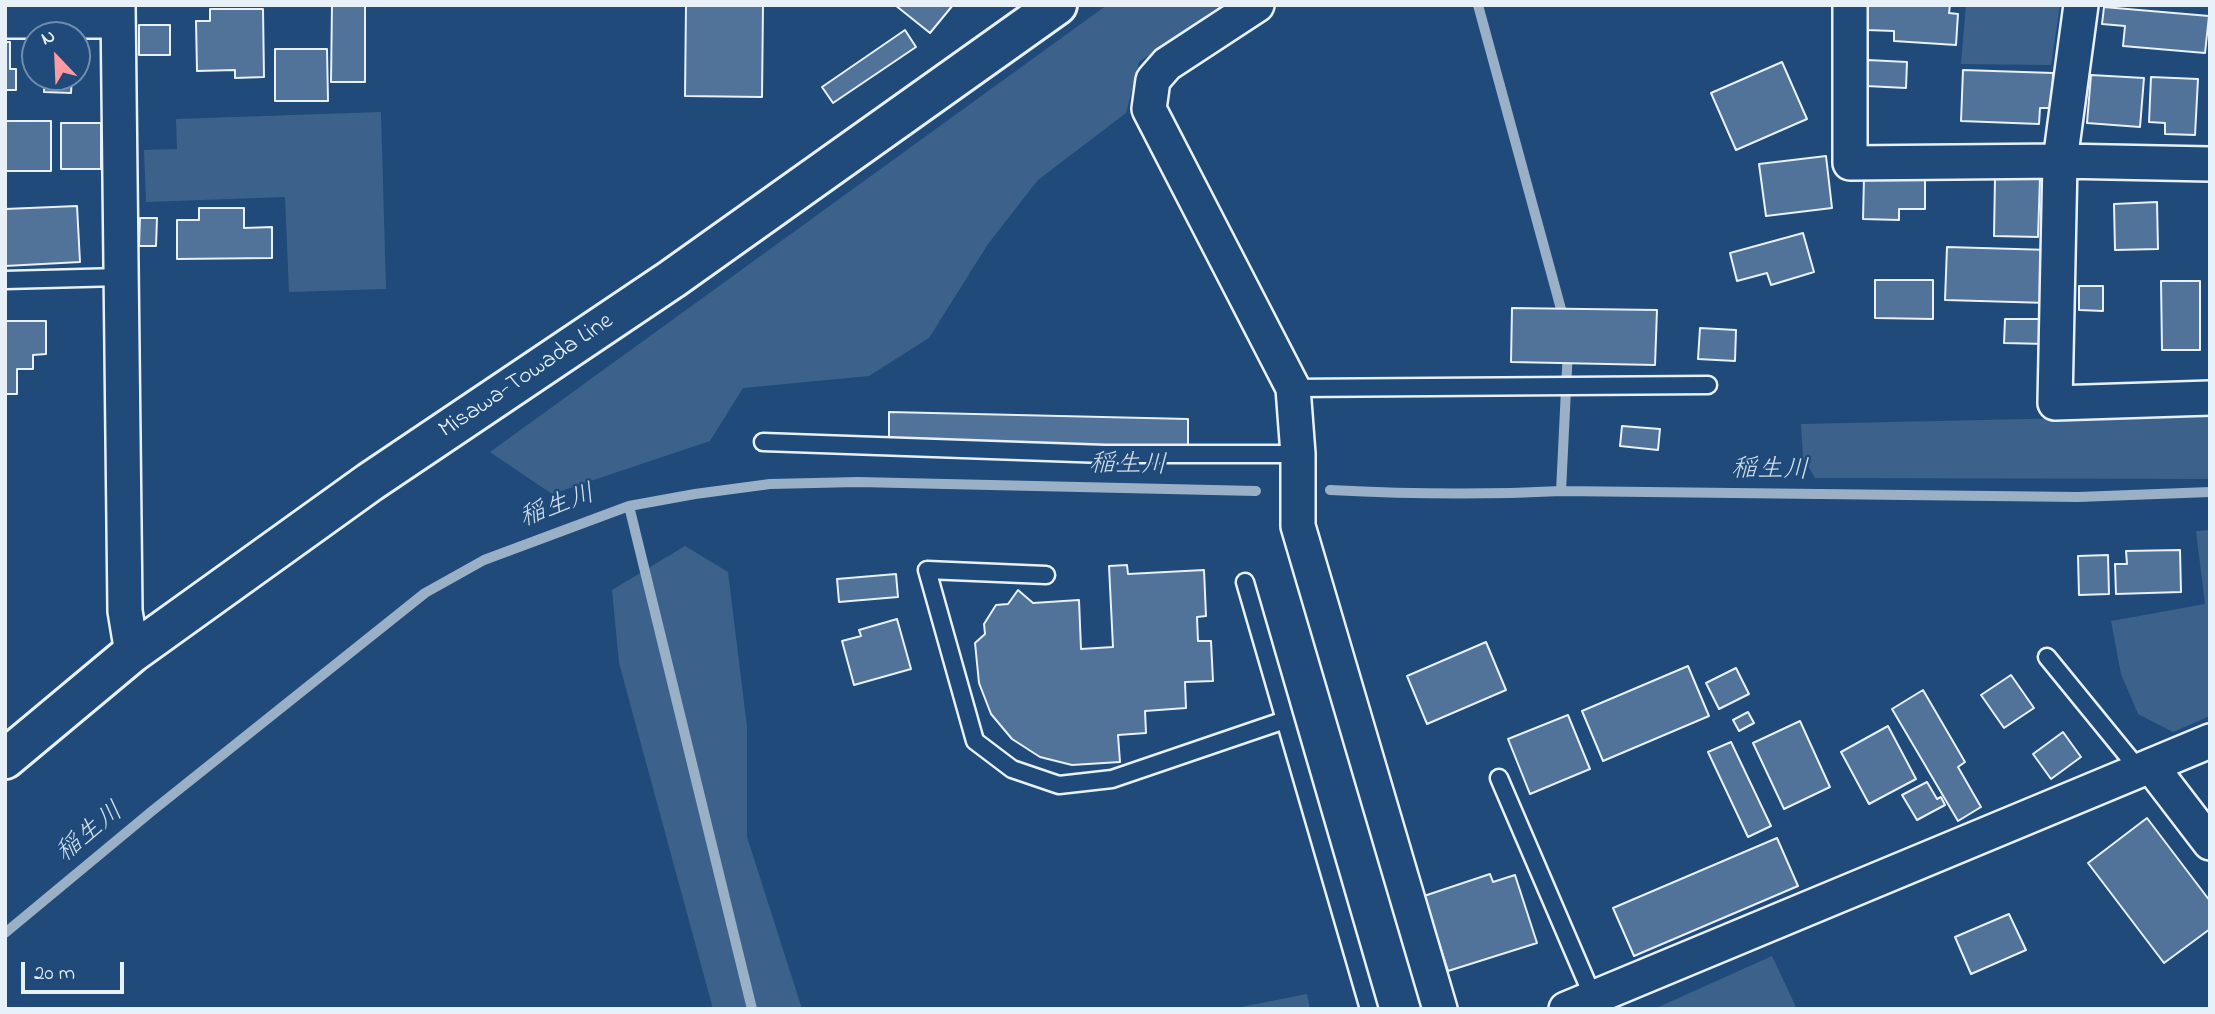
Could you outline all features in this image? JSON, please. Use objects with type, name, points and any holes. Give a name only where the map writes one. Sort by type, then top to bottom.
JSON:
[{"type":"main road","name":"Misawa-Towada Line","points":[[5,759],[132,653],[370,482],[672,279],[1057,5]]},
{"type":"street","points":[[1257,5],[1167,64],[1153,80],[1149,109],[1293,388],[1298,454],[1298,526],[1440,1009]]},
{"type":"street","points":[[1850,5],[1850,163],[2060,161],[2210,164]]},
{"type":"street","points":[[2081,5],[2060,161],[2055,403],[2210,398]]},
{"type":"street","points":[[5,22],[118,13],[125,611],[132,653]]},
{"type":"street","points":[[1580,1003],[2210,741]]},
{"type":"street","points":[[2146,769],[2210,843]]},
{"type":"lane","points":[[5,280],[121,277]]},
{"type":"lane","points":[[1293,388],[1709,385]]},
{"type":"lane","points":[[763,442],[1105,454],[1298,454]]},
{"type":"lane","points":[[1046,575],[927,570],[975,741],[1012,769],[1059,785],[1112,779],[1284,720]]},
{"type":"lane","points":[[1245,582],[1369,1009]]},
{"type":"lane","points":[[2047,657],[2146,769]]},
{"type":"lane","points":[[1499,778],[1580,1003]]},
{"type":"shaded area","points":[[1107,5],[1224,5],[1139,62],[1126,113],[1038,180],[988,244],[929,338],[869,376],[743,388],[710,441],[552,494],[490,452]]},
{"type":"shaded area","points":[[1966,5],[2060,5],[2051,65],[1961,64]]},
{"type":"shaded area","points":[[381,112],[386,289],[289,292],[285,197],[146,202],[144,150],[177,149],[176,119]]},
{"type":"shaded area","points":[[2210,415],[2210,479],[1815,478],[1803,457],[1801,424]]},
{"type":"shaded area","points":[[2210,530],[2210,716],[2173,732],[2138,714],[2121,674],[2111,621],[2205,604],[2196,531]]},
{"type":"shaded area","points":[[685,546],[728,572],[747,727],[747,837],[802,1009],[713,1009],[619,663],[612,590]]},
{"type":"shaded area","points":[[1772,956],[1797,1009],[1654,1009]]},
{"type":"shaded area","points":[[1307,994],[1310,1009],[1231,1009]]},
{"type":"building","points":[[332,5],[365,5],[365,82],[331,82]]},
{"type":"building","points":[[686,5],[763,5],[762,97],[685,96]]},
{"type":"building","points":[[895,5],[953,5],[930,33]]},
{"type":"building","points":[[1868,5],[1950,5],[1949,13],[1958,14],[1956,45],[1894,41],[1894,31],[1866,30]]},
{"type":"building","points":[[2104,7],[2209,16],[2205,53],[2123,46],[2125,26],[2102,24]]},
{"type":"building","points":[[210,9],[263,9],[264,77],[235,78],[235,70],[197,71],[196,21],[210,21]]},
{"type":"building","points":[[139,25],[170,25],[170,55],[139,55]]},
{"type":"building","points":[[905,30],[916,47],[833,103],[822,87]]},
{"type":"building","points":[[5,42],[10,42],[10,69],[16,69],[16,90],[5,90]]},
{"type":"building","points":[[275,49],[327,49],[328,101],[275,101]]},
{"type":"building","points":[[1868,60],[1907,62],[1906,88],[1866,86]]},
{"type":"building","points":[[1782,62],[1807,119],[1736,150],[1711,93]]},
{"type":"building","points":[[1963,70],[2053,73],[2052,108],[2040,108],[2039,124],[1961,121]]},
{"type":"building","points":[[2091,75],[2144,78],[2140,127],[2087,123]]},
{"type":"building","points":[[2151,77],[2198,79],[2195,135],[2165,134],[2165,123],[2149,122]]},
{"type":"building","points":[[44,91],[71,91],[71,93]]},
{"type":"building","points":[[5,121],[51,121],[51,171],[5,171]]},
{"type":"building","points":[[61,123],[101,123],[101,169],[61,169]]},
{"type":"building","points":[[1826,156],[1832,208],[1766,216],[1759,164]]},
{"type":"building","points":[[1864,177],[1925,178],[1925,209],[1899,209],[1899,220],[1863,219]]},
{"type":"building","points":[[1995,178],[2040,178],[2038,237],[1994,236]]},
{"type":"building","points":[[2157,202],[2158,249],[2115,250],[2114,204]]},
{"type":"building","points":[[77,206],[80,262],[5,266],[5,209]]},
{"type":"building","points":[[199,208],[244,208],[244,228],[272,227],[272,258],[177,259],[177,220],[199,220]]},
{"type":"building","points":[[140,218],[157,218],[156,246],[139,246]]},
{"type":"building","points":[[1803,233],[1814,272],[1771,285],[1767,273],[1737,281],[1730,253]]},
{"type":"building","points":[[1947,247],[2050,250],[2048,303],[1945,300]]},
{"type":"building","points":[[1875,280],[1933,280],[1933,319],[1875,318]]},
{"type":"building","points":[[2161,281],[2200,281],[2200,350],[2162,350]]},
{"type":"building","points":[[2079,286],[2103,286],[2103,311],[2079,310]]},
{"type":"building","points":[[1512,308],[1657,310],[1655,365],[1511,362]]},
{"type":"building","points":[[2005,319],[2047,319],[2046,344],[2004,343]]},
{"type":"building","points":[[5,321],[46,321],[46,354],[33,355],[33,369],[17,369],[17,394],[5,394]]},
{"type":"building","points":[[1700,328],[1736,330],[1735,361],[1698,359]]},
{"type":"building","points":[[889,412],[1188,419],[1188,447],[889,441]]},
{"type":"building","points":[[1622,426],[1660,429],[1658,450],[1620,446]]},
{"type":"building","points":[[2180,550],[2181,592],[2116,594],[2115,564],[2127,564],[2126,551]]},
{"type":"building","points":[[2108,555],[2109,594],[2079,595],[2078,556]]},
{"type":"building","points":[[1127,565],[1128,574],[1204,570],[1206,616],[1197,617],[1198,641],[1211,641],[1213,681],[1185,682],[1186,708],[1145,711],[1146,733],[1118,735],[1120,762],[1072,765],[1040,757],[1012,739],[991,714],[979,683],[975,643],[985,634],[984,624],[996,605],[1008,604],[1018,590],[1033,603],[1079,600],[1081,649],[1113,647],[1109,566]]},
{"type":"building","points":[[896,574],[898,597],[839,602],[837,579]]},
{"type":"building","points":[[897,619],[911,669],[854,685],[842,641],[861,636],[859,630]]},
{"type":"building","points":[[1486,642],[1506,690],[1427,724],[1407,676]]},
{"type":"building","points":[[1688,666],[1709,716],[1603,761],[1582,711]]},
{"type":"building","points":[[1736,668],[1749,694],[1719,709],[1706,683]]},
{"type":"building","points":[[2011,675],[2034,708],[2004,728],[1981,695]]},
{"type":"building","points":[[1923,690],[1965,762],[1958,767],[1981,807],[1958,821],[1892,709]]},
{"type":"building","points":[[1748,712],[1754,723],[1739,731],[1733,720]]},
{"type":"building","points":[[1568,715],[1590,769],[1530,794],[1508,739]]},
{"type":"building","points":[[1800,721],[1830,787],[1784,809],[1753,743]]},
{"type":"building","points":[[1888,726],[1916,779],[1869,804],[1841,752]]},
{"type":"building","points":[[2063,732],[2081,757],[2051,779],[2033,754]]},
{"type":"building","points":[[1731,742],[1771,826],[1748,837],[1708,752]]},
{"type":"building","points":[[1927,782],[1937,799],[1941,797],[1945,805],[1917,820],[1902,795]]},
{"type":"building","points":[[2147,818],[2210,901],[2210,929],[2164,963],[2088,863]]},
{"type":"building","points":[[1777,838],[1798,886],[1634,956],[1613,908]]},
{"type":"building","points":[[1490,874],[1493,882],[1515,875],[1537,943],[1448,971],[1424,896]]},
{"type":"building","points":[[2009,914],[2026,950],[1971,974],[1955,937]]},
{"type":"waterway","points":[[1478,5],[1564,320]]},
{"type":"waterway","points":[[1561,491],[1568,349]]},
{"type":"waterway","name":"稲生川","points":[[5,933],[152,811],[425,593],[484,560],[629,506],[770,484],[858,482],[1256,491]]},
{"type":"waterway","name":"稲生川","points":[[1330,490],[1446,494],[1561,491],[2078,497],[2210,492]]},
{"type":"waterway","points":[[629,506],[752,1009]]}]
